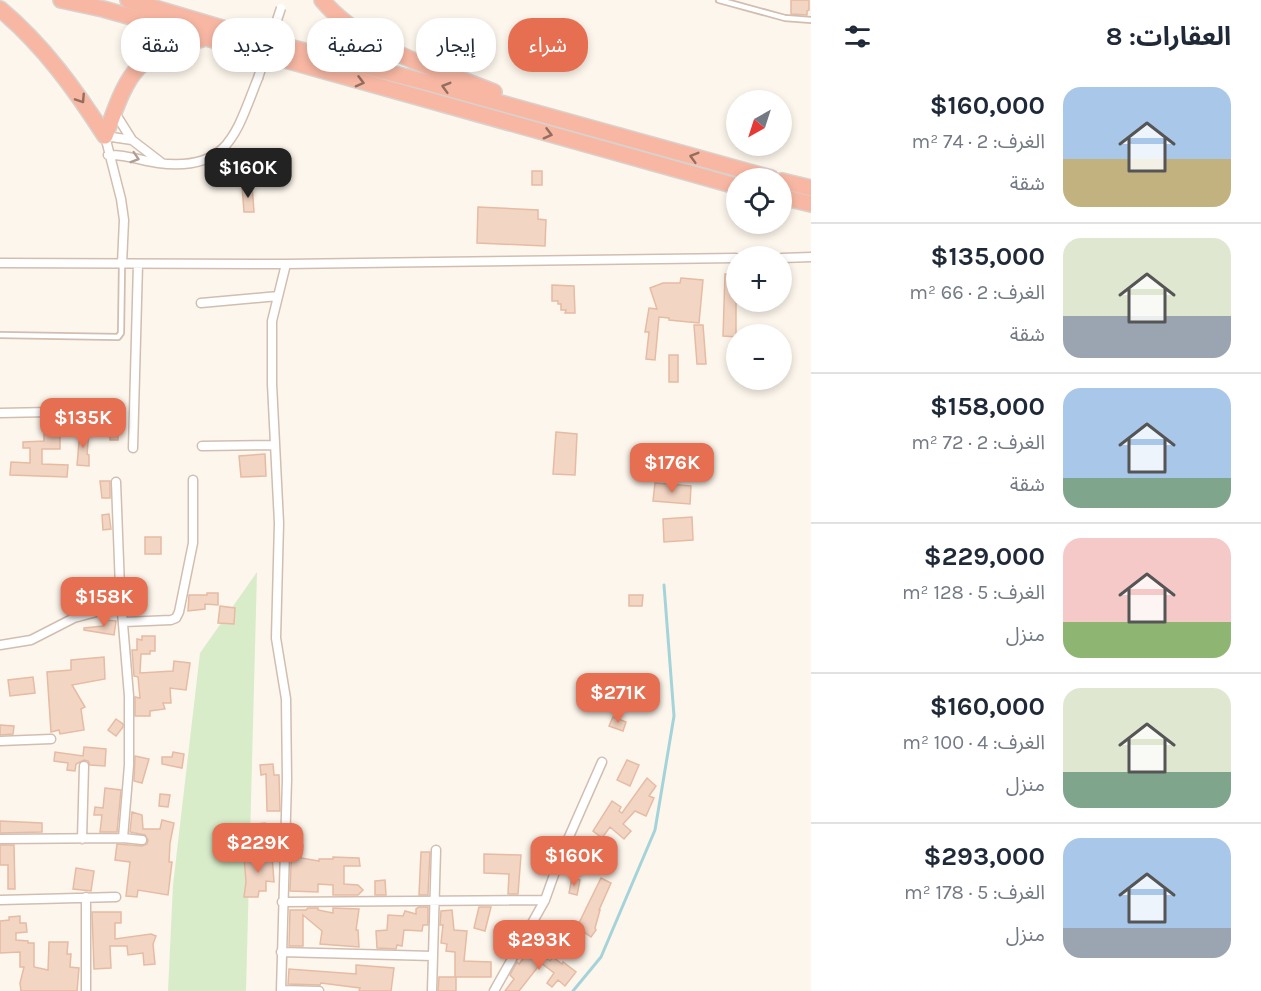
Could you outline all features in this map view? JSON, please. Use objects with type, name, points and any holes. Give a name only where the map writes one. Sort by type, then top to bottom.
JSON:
[{"type":"highway","points":[[61,0],[103,9],[726,183]]},
{"type":"highway","points":[[128,0],[269,42],[418,80],[735,168]]},
{"type":"highway","points":[[322,0],[334,15],[353,30],[405,56],[561,119]]},
{"type":"highway","points":[[0,9],[30,36],[60,70],[105,136]]},
{"type":"highway","points":[[105,136],[125,88],[137,69],[152,57],[204,38]]},
{"type":"highway","points":[[792,183],[811,188]]},
{"type":"highway","points":[[792,199],[811,204]]},
{"type":"street","points":[[108,155],[122,154],[141,161],[162,164],[188,164],[204,160],[227,145],[239,126],[258,78],[282,4]]},
{"type":"street","points":[[115,113],[132,140],[162,164]]},
{"type":"street","points":[[122,264],[121,199],[105,136],[132,140]]},
{"type":"street","points":[[792,258],[811,257]]},
{"type":"street","points":[[0,263],[286,264],[726,258]]},
{"type":"street","points":[[133,448],[138,264]]},
{"type":"street","points":[[286,264],[272,321],[274,445],[279,523],[276,638],[286,699],[288,779],[282,902],[281,991],[319,991]]},
{"type":"street","points":[[201,303],[278,296]]},
{"type":"street","points":[[0,413],[101,411]]},
{"type":"street","points":[[202,446],[274,445]]},
{"type":"street","points":[[124,622],[171,620],[176,618],[179,612],[193,543],[193,480]]},
{"type":"street","points":[[116,482],[120,588],[123,605],[130,733],[123,838]]},
{"type":"street","points":[[0,645],[31,640],[75,618],[123,605]]},
{"type":"street","points":[[0,741],[51,738]]},
{"type":"street","points":[[494,991],[544,900],[602,762]]},
{"type":"street","points":[[82,839],[84,766]]},
{"type":"street","points":[[0,839],[123,838],[142,840]]},
{"type":"street","points":[[432,991],[436,850]]},
{"type":"street","points":[[86,897],[86,991]]},
{"type":"street","points":[[0,900],[116,897]]},
{"type":"street","points":[[282,902],[544,900]]},
{"type":"street","points":[[281,952],[433,956]]},
{"type":"lane","points":[[719,0],[785,18],[811,20]]},
{"type":"lane","points":[[0,335],[118,337],[121,333],[122,264]]},
{"type":"green space","points":[[257,572],[246,991],[168,991],[173,885],[200,653]]},
{"type":"building","points":[[791,0],[809,0],[807,15],[791,14]]},
{"type":"building","points":[[532,171],[542,171],[542,185],[532,185]]},
{"type":"building","points":[[252,185],[254,212],[244,212],[242,186]]},
{"type":"building","points":[[478,207],[538,210],[538,219],[546,220],[545,246],[477,243]]},
{"type":"building","points":[[726,274],[726,312],[736,312],[736,324],[726,324],[726,336],[723,336]]},
{"type":"building","points":[[681,278],[703,280],[699,323],[659,317],[655,360],[646,359],[649,332],[645,332],[649,308],[657,309],[650,288],[663,283],[680,283]]},
{"type":"building","points":[[552,285],[574,286],[575,313],[565,313],[566,310],[561,310],[561,304],[558,304],[558,301],[552,301]]},
{"type":"building","points":[[694,325],[703,325],[706,364],[697,364]]},
{"type":"building","points":[[669,355],[678,355],[678,382],[669,382]]},
{"type":"building","points":[[110,417],[118,417],[118,440],[110,440]]},
{"type":"building","points":[[44,419],[60,419],[60,449],[42,449],[42,464],[68,465],[67,477],[10,475],[11,462],[30,463],[30,448],[23,448],[23,442],[44,441]]},
{"type":"building","points":[[80,431],[89,432],[87,454],[89,455],[89,466],[77,465]]},
{"type":"building","points":[[556,432],[577,434],[575,475],[553,474]]},
{"type":"building","points":[[265,454],[266,476],[241,477],[239,456]]},
{"type":"building","points":[[100,481],[110,481],[110,498],[102,498]]},
{"type":"building","points":[[655,483],[691,486],[690,504],[653,501]]},
{"type":"building","points":[[109,514],[111,529],[103,530],[102,515]]},
{"type":"building","points":[[692,517],[693,540],[664,542],[663,519]]},
{"type":"building","points":[[145,537],[161,537],[161,554],[145,554]]},
{"type":"building","points":[[207,593],[218,593],[218,605],[205,604],[205,609],[188,611],[189,595],[207,595]]},
{"type":"building","points":[[629,595],[643,595],[642,606],[629,606]]},
{"type":"building","points":[[220,606],[235,608],[234,624],[218,623]]},
{"type":"building","points":[[104,620],[116,621],[114,635],[84,630],[84,628],[103,626]]},
{"type":"building","points":[[142,636],[155,636],[155,651],[150,651],[150,654],[141,654],[140,673],[173,671],[174,661],[190,663],[186,690],[170,688],[171,703],[163,703],[165,709],[150,711],[150,716],[135,716],[135,697],[140,698],[138,677],[134,676],[132,650],[137,650],[137,639],[142,640]]},
{"type":"building","points":[[104,657],[105,679],[72,685],[85,707],[81,709],[84,730],[60,734],[59,730],[51,732],[47,672],[71,670],[71,660]]},
{"type":"building","points":[[33,677],[35,693],[10,696],[8,680]]},
{"type":"building","points":[[613,717],[626,722],[623,731],[609,726]]},
{"type":"building","points":[[116,719],[123,724],[123,727],[116,736],[108,730]]},
{"type":"building","points":[[0,725],[14,726],[13,734],[0,735]]},
{"type":"building","points":[[84,747],[106,749],[105,766],[90,765],[84,760],[76,764],[75,771],[67,770],[68,763],[54,761],[55,752],[83,756]]},
{"type":"building","points":[[173,752],[184,754],[182,768],[162,764],[162,757],[172,757]]},
{"type":"building","points":[[135,756],[149,759],[142,783],[134,781]]},
{"type":"building","points":[[627,760],[639,765],[630,786],[617,780]]},
{"type":"building","points":[[273,764],[274,775],[279,775],[280,811],[267,811],[266,774],[261,775],[260,765]]},
{"type":"building","points":[[647,778],[656,786],[649,796],[654,798],[646,816],[635,811],[623,824],[631,831],[624,839],[610,827],[602,838],[593,831],[612,801],[621,807],[619,811],[622,813]]},
{"type":"building","points":[[105,788],[121,790],[117,832],[100,832],[102,815],[94,815],[95,807],[103,808]]},
{"type":"building","points":[[160,794],[170,795],[168,807],[159,806]]},
{"type":"building","points":[[132,812],[142,815],[143,829],[160,829],[162,820],[174,823],[170,843],[169,862],[172,862],[168,895],[138,890],[137,897],[126,896],[130,862],[115,860],[117,844],[142,846],[147,844],[148,840],[145,835],[130,832]]},
{"type":"building","points":[[0,821],[42,823],[42,832],[0,833]]},
{"type":"building","points":[[265,823],[266,831],[274,831],[275,839],[250,840],[249,825]]},
{"type":"building","points":[[292,843],[303,845],[301,858],[319,861],[319,859],[333,859],[333,857],[359,858],[360,866],[344,866],[344,884],[358,885],[363,890],[358,895],[333,895],[333,885],[318,884],[318,892],[290,891]]},
{"type":"building","points":[[0,845],[14,845],[15,889],[8,889],[8,865],[0,865]]},
{"type":"building","points":[[573,846],[585,856],[579,862],[569,853]]},
{"type":"building","points":[[421,852],[430,852],[428,895],[419,895]]},
{"type":"building","points":[[484,854],[521,855],[518,894],[508,894],[509,874],[484,873]]},
{"type":"building","points":[[272,855],[274,882],[266,881],[266,891],[259,891],[258,897],[244,897],[246,882],[244,856]]},
{"type":"building","points":[[76,868],[94,871],[91,891],[73,889]]},
{"type":"building","points":[[572,878],[580,880],[577,895],[569,893]]},
{"type":"building","points":[[601,878],[611,883],[599,910],[596,930],[591,937],[577,927]]},
{"type":"building","points":[[385,880],[386,895],[375,895],[375,881]]},
{"type":"building","points":[[428,907],[428,925],[423,925],[422,931],[404,930],[402,946],[397,945],[396,949],[377,948],[376,931],[387,930],[388,915],[403,916],[405,911],[416,914],[416,909]]},
{"type":"building","points":[[479,907],[491,907],[485,931],[474,928]]},
{"type":"building","points":[[318,908],[318,910],[333,913],[333,908],[359,909],[356,930],[358,930],[359,947],[320,944],[322,931],[303,915],[303,946],[289,946],[290,910]]},
{"type":"building","points":[[452,910],[454,930],[467,931],[464,961],[491,962],[491,977],[456,977],[456,991],[438,991],[439,977],[455,977],[455,952],[446,951],[447,944],[441,943],[443,925],[440,925],[441,911]]},
{"type":"building","points":[[92,912],[121,912],[121,923],[115,923],[115,939],[151,934],[156,936],[153,944],[155,964],[144,965],[143,953],[128,955],[127,946],[110,946],[111,968],[94,969]]},
{"type":"building","points":[[20,916],[20,923],[26,923],[27,932],[16,933],[16,940],[34,943],[34,967],[48,970],[49,942],[68,942],[67,954],[71,954],[70,967],[79,968],[77,991],[21,991],[20,983],[24,967],[20,967],[20,952],[0,953],[0,921]]},
{"type":"building","points":[[532,947],[550,961],[553,957],[576,972],[565,986],[558,980],[552,987],[547,983],[554,973],[541,963],[519,991],[505,991],[514,979],[510,975],[517,962],[519,964]]},
{"type":"building","points":[[356,965],[394,968],[391,991],[359,991],[360,988],[321,983],[320,985],[288,984],[289,969],[356,974]]},
{"type":"waterway","points":[[573,991],[601,957],[655,830],[674,716],[664,585]]}]
